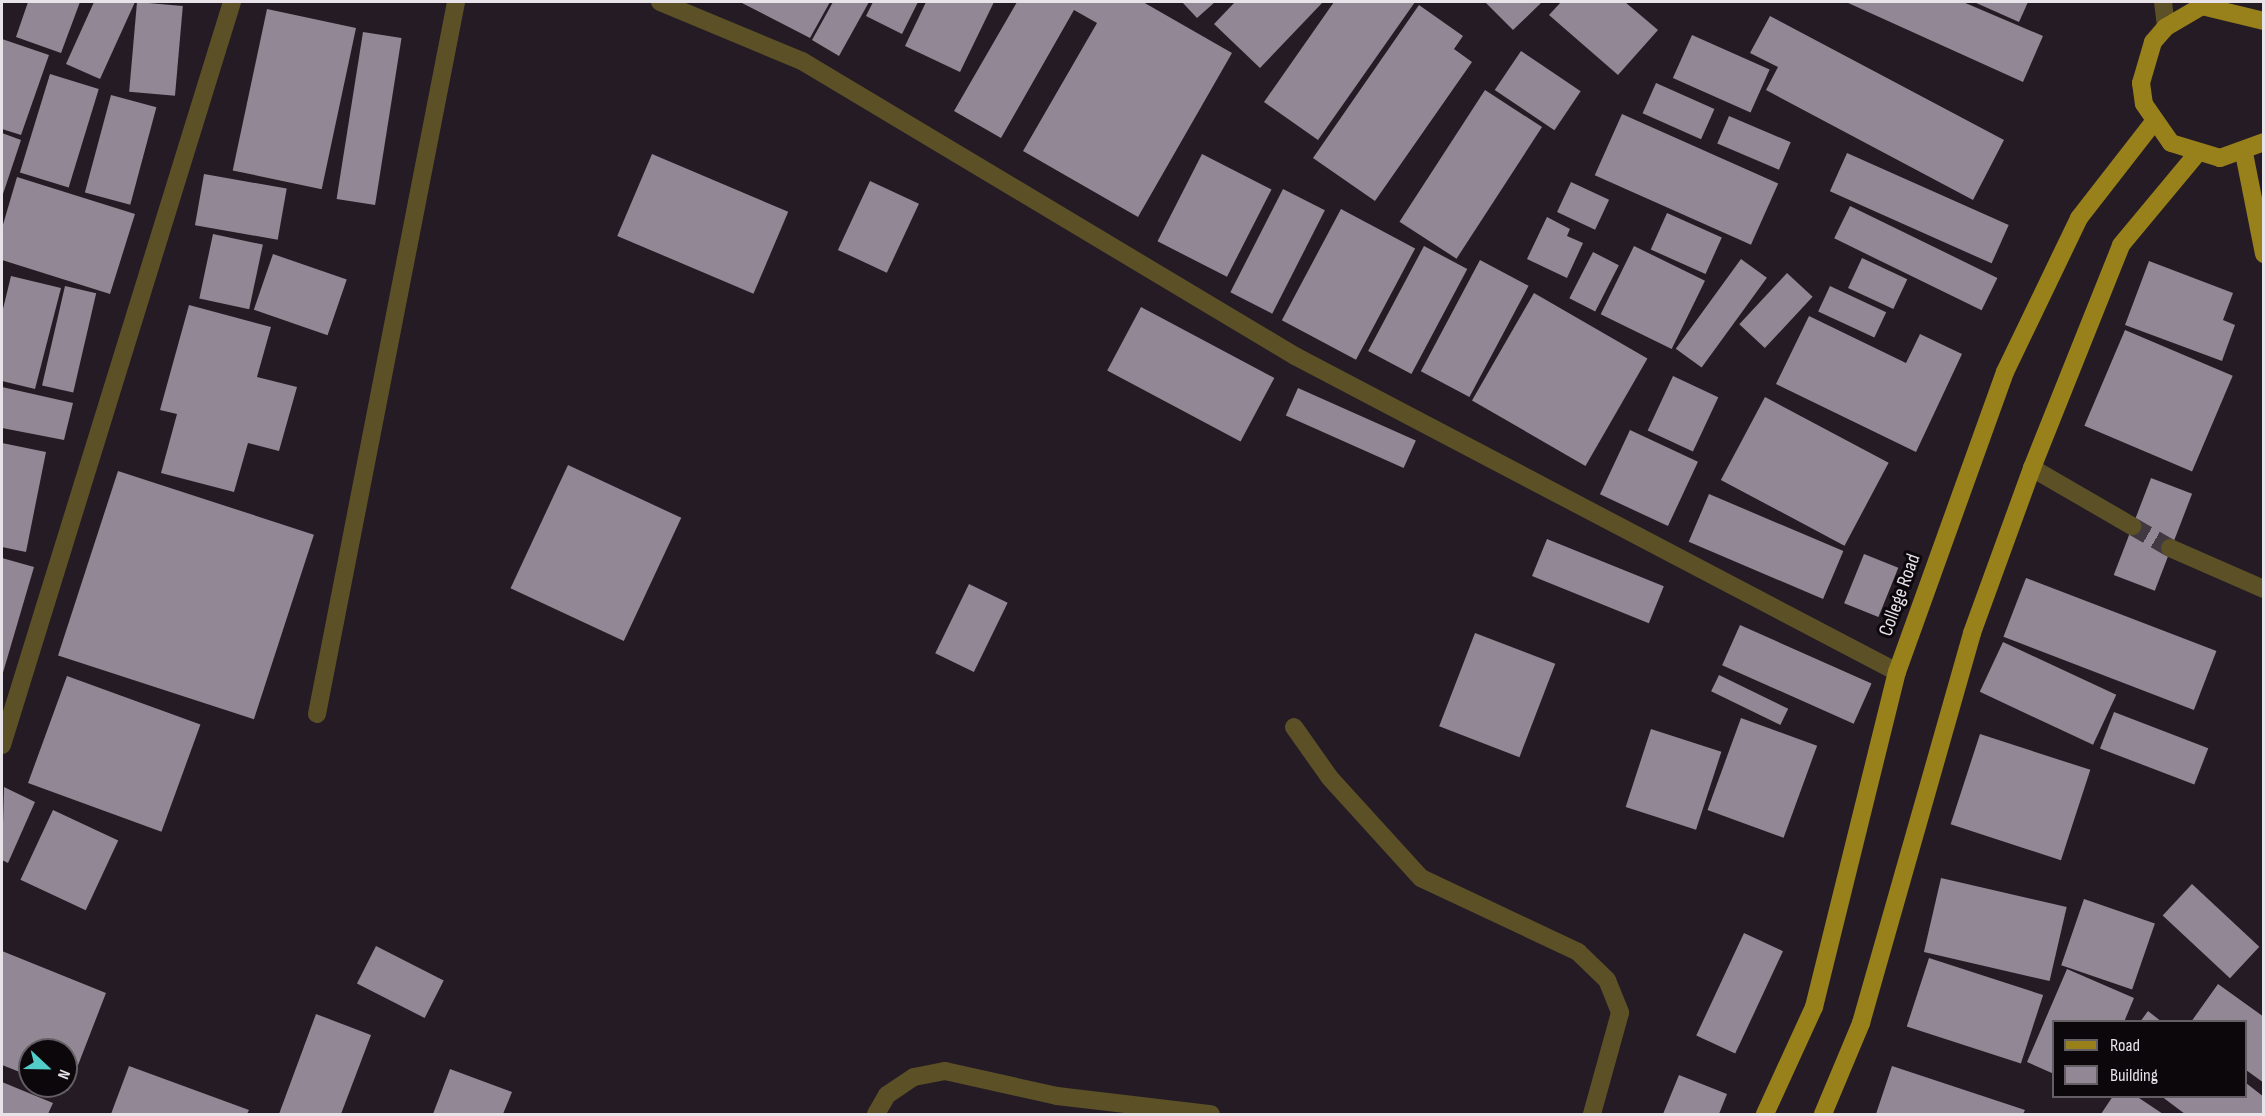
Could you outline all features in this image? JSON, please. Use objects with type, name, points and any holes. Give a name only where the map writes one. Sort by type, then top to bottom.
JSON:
[{"type":"main road","points":[[2260,13],[2202,6],[2166,27],[2144,62],[2144,104],[2153,123],[2171,143],[2196,155],[2220,158],[2244,153],[2264,142]]},
{"type":"main road","name":"College Road","points":[[1765,1114],[1814,1007],[1897,672],[2005,372],[2079,218],[2153,123]]},
{"type":"main road","points":[[2244,153],[2264,254]]},
{"type":"main road","points":[[1823,1114],[1861,1023],[1972,633],[2032,468],[2121,244],[2196,155]]},
{"type":"street","points":[[2,745],[232,2]]},
{"type":"street","points":[[317,714],[456,2]]},
{"type":"street","points":[[660,2],[802,61],[1295,356],[1897,672]]},
{"type":"street","points":[[2163,2],[2166,27]]},
{"type":"street","points":[[2032,468],[2132,526]]},
{"type":"street","points":[[2170,548],[2264,589]]},
{"type":"street","points":[[1294,726],[1330,778],[1422,878],[1578,952],[1607,980],[1620,1012],[1592,1114]]},
{"type":"street","points":[[876,1114],[887,1095],[914,1077],[945,1071],[1066,1098],[1211,1114]]},
{"type":"building","points":[[28,2],[80,2],[61,53],[16,37]]},
{"type":"building","points":[[94,2],[135,2],[100,79],[66,64]]},
{"type":"building","points":[[137,2],[183,6],[175,96],[129,92]]},
{"type":"building","points":[[740,2],[830,2],[810,38]]},
{"type":"building","points":[[833,2],[869,2],[839,56],[812,40]]},
{"type":"building","points":[[873,2],[918,2],[902,34],[866,16]]},
{"type":"building","points":[[926,2],[994,2],[960,72],[905,46]]},
{"type":"building","points":[[1017,2],[1143,2],[1232,53],[1138,217],[1023,151],[1097,23],[1074,10],[1001,138],[954,111]]},
{"type":"building","points":[[1182,2],[1215,2],[1197,18]]},
{"type":"building","points":[[1235,2],[1323,2],[1260,68],[1214,24]]},
{"type":"building","points":[[1334,2],[1415,2],[1318,140],[1264,102]]},
{"type":"building","points":[[1485,2],[1542,2],[1513,30]]},
{"type":"building","points":[[1561,2],[1625,2],[1658,30],[1618,75],[1549,15]]},
{"type":"building","points":[[1846,2],[1963,2],[2043,36],[2023,82]]},
{"type":"building","points":[[1974,2],[2028,2],[2019,22]]},
{"type":"building","points":[[1419,5],[1463,36],[1454,49],[1472,62],[1375,201],[1313,158]]},
{"type":"building","points":[[267,9],[356,28],[322,189],[233,170]]},
{"type":"building","points":[[1770,16],[2004,140],[1973,200],[1766,90],[1778,67],[1750,53]]},
{"type":"building","points":[[363,32],[402,38],[375,205],[337,199]]},
{"type":"building","points":[[1692,35],[1770,70],[1751,113],[1673,78]]},
{"type":"building","points":[[2,39],[49,55],[21,135],[2,129]]},
{"type":"building","points":[[1521,51],[1581,91],[1554,130],[1495,90]]},
{"type":"building","points":[[50,74],[99,89],[69,187],[20,172]]},
{"type":"building","points":[[1656,83],[1714,109],[1701,139],[1643,113]]},
{"type":"building","points":[[1485,90],[1542,127],[1457,259],[1399,222]]},
{"type":"building","points":[[111,95],[156,107],[130,205],[85,193]]},
{"type":"building","points":[[1622,114],[1778,184],[1751,245],[1595,175]]},
{"type":"building","points":[[1729,116],[1791,142],[1779,170],[1717,144]]},
{"type":"building","points":[[2,133],[21,140],[2,197]]},
{"type":"building","points":[[1847,153],[2009,225],[1992,263],[1830,191]]},
{"type":"building","points":[[652,154],[788,212],[753,294],[617,236]]},
{"type":"building","points":[[1202,154],[1271,189],[1227,277],[1158,241]]},
{"type":"building","points":[[204,174],[287,189],[278,240],[195,225]]},
{"type":"building","points":[[17,177],[135,214],[110,294],[2,260],[2,228]]},
{"type":"building","points":[[870,181],[919,204],[887,273],[838,250]]},
{"type":"building","points":[[1571,182],[1609,200],[1595,230],[1557,212]]},
{"type":"building","points":[[1283,189],[1325,210],[1272,314],[1230,292]]},
{"type":"building","points":[[1850,206],[1997,278],[1982,310],[1834,238]]},
{"type":"building","points":[[1341,209],[1415,248],[1356,360],[1282,320]]},
{"type":"building","points":[[1667,213],[1722,237],[1706,274],[1651,250]]},
{"type":"building","points":[[1547,217],[1570,229],[1567,236],[1583,243],[1567,278],[1527,259]]},
{"type":"building","points":[[213,234],[263,245],[249,309],[199,299]]},
{"type":"building","points":[[1424,246],[1467,269],[1411,374],[1368,351]]},
{"type":"building","points":[[1634,246],[1705,281],[1672,349],[1601,314]]},
{"type":"building","points":[[1593,252],[1619,265],[1595,311],[1569,298]]},
{"type":"building","points":[[273,254],[347,279],[328,335],[254,310]]},
{"type":"building","points":[[1862,258],[1907,279],[1893,309],[1848,288]]},
{"type":"building","points":[[1741,259],[1767,278],[1702,368],[1676,349]]},
{"type":"building","points":[[1480,260],[1529,286],[1469,397],[1421,371]]},
{"type":"building","points":[[2149,261],[2233,293],[2223,320],[2235,325],[2222,361],[2125,325]]},
{"type":"building","points":[[1787,273],[1813,297],[1765,348],[1739,324]]},
{"type":"building","points":[[11,276],[61,288],[35,389],[2,381],[2,313]]},
{"type":"building","points":[[65,286],[96,293],[73,393],[42,385]]},
{"type":"building","points":[[1830,286],[1886,312],[1874,338],[1818,311]]},
{"type":"building","points":[[1534,293],[1647,359],[1585,466],[1472,400]]},
{"type":"building","points":[[189,305],[271,327],[257,377],[297,387],[279,451],[248,443],[234,492],[161,473],[177,414],[160,410]]},
{"type":"building","points":[[1141,307],[1274,378],[1241,441],[1107,371]]},
{"type":"building","points":[[1809,316],[1906,363],[1920,334],[1962,354],[1916,452],[1776,384]]},
{"type":"building","points":[[2125,330],[2233,376],[2192,471],[2084,426]]},
{"type":"building","points":[[1673,376],[1718,397],[1693,452],[1648,430]]},
{"type":"building","points":[[2,387],[73,403],[64,440],[2,428]]},
{"type":"building","points":[[1298,388],[1416,440],[1404,468],[1286,415]]},
{"type":"building","points":[[1765,397],[1889,463],[1844,546],[1721,480]]},
{"type":"building","points":[[1630,430],[1698,462],[1668,526],[1600,494]]},
{"type":"building","points":[[2,443],[46,452],[26,552],[2,547]]},
{"type":"building","points":[[568,465],[681,518],[624,641],[511,588]]},
{"type":"building","points":[[118,471],[314,535],[254,719],[58,656]]},
{"type":"building","points":[[2151,478],[2192,494],[2155,591],[2114,575]]},
{"type":"building","points":[[1709,494],[1843,551],[1823,599],[1689,542]]},
{"type":"building","points":[[1547,539],[1664,586],[1649,623],[1532,576]]},
{"type":"building","points":[[1864,554],[1898,568],[1878,617],[1844,603]]},
{"type":"building","points":[[2,558],[34,567],[2,676]]},
{"type":"building","points":[[2026,578],[2216,651],[2194,710],[2003,637]]},
{"type":"building","points":[[969,584],[1008,603],[974,672],[935,653]]},
{"type":"building","points":[[1740,625],[1872,684],[1854,724],[1722,665]]},
{"type":"building","points":[[1475,633],[1555,664],[1519,757],[1439,726]]},
{"type":"building","points":[[2003,642],[2116,695],[2093,745],[1980,692]]},
{"type":"building","points":[[1719,675],[1788,709],[1780,725],[1711,691]]},
{"type":"building","points":[[67,676],[200,725],[161,832],[28,783]]},
{"type":"building","points":[[2114,712],[2208,748],[2194,785],[2100,748]]},
{"type":"building","points":[[1741,718],[1817,746],[1784,838],[1707,810]]},
{"type":"building","points":[[1651,729],[1721,752],[1696,830],[1626,807]]},
{"type":"building","points":[[1980,734],[2090,770],[2061,860],[1951,824]]},
{"type":"building","points":[[4,787],[35,802],[8,863],[2,860]]},
{"type":"building","points":[[53,810],[118,840],[86,910],[20,880]]},
{"type":"building","points":[[1941,878],[2067,907],[2050,981],[1924,952]]},
{"type":"building","points":[[2192,884],[2259,947],[2230,978],[2163,915]]},
{"type":"building","points":[[2084,899],[2155,923],[2132,990],[2061,965]]},
{"type":"building","points":[[1744,933],[1783,951],[1735,1054],[1696,1035]]},
{"type":"building","points":[[376,946],[444,981],[425,1018],[357,983]]},
{"type":"building","points":[[2,951],[106,993],[78,1065],[78,1038],[18,1038],[18,1071],[2,1065]]},
{"type":"building","points":[[1929,958],[2043,995],[2021,1064],[1907,1026]]},
{"type":"building","points":[[2067,969],[2134,998],[2125,1020],[2052,1020],[2052,1073],[2027,1062]]},
{"type":"building","points":[[2218,984],[2264,1017],[2264,1083],[2247,1071],[2247,1020],[2192,1020]]},
{"type":"building","points":[[2148,1011],[2159,1020],[2141,1020]]},
{"type":"building","points":[[316,1014],[371,1035],[341,1114],[279,1114]]},
{"type":"building","points":[[129,1066],[249,1110],[247,1114],[111,1114]]},
{"type":"building","points":[[1892,1066],[2025,1110],[2023,1114],[1876,1114]]},
{"type":"building","points":[[450,1069],[512,1092],[503,1114],[433,1114]]},
{"type":"building","points":[[1679,1075],[1727,1094],[1719,1114],[1663,1114]]},
{"type":"building","points":[[2,1082],[18,1089],[18,1098],[41,1098],[53,1103],[48,1114],[2,1114]]},
{"type":"building","points":[[2247,1084],[2264,1097],[2264,1114],[2185,1114],[2164,1098],[2247,1098]]},
{"type":"building","points":[[2112,1098],[2139,1098],[2163,1114],[2101,1114]]},
{"type":"tunnel","points":[[2132,526],[2170,548]]}]
